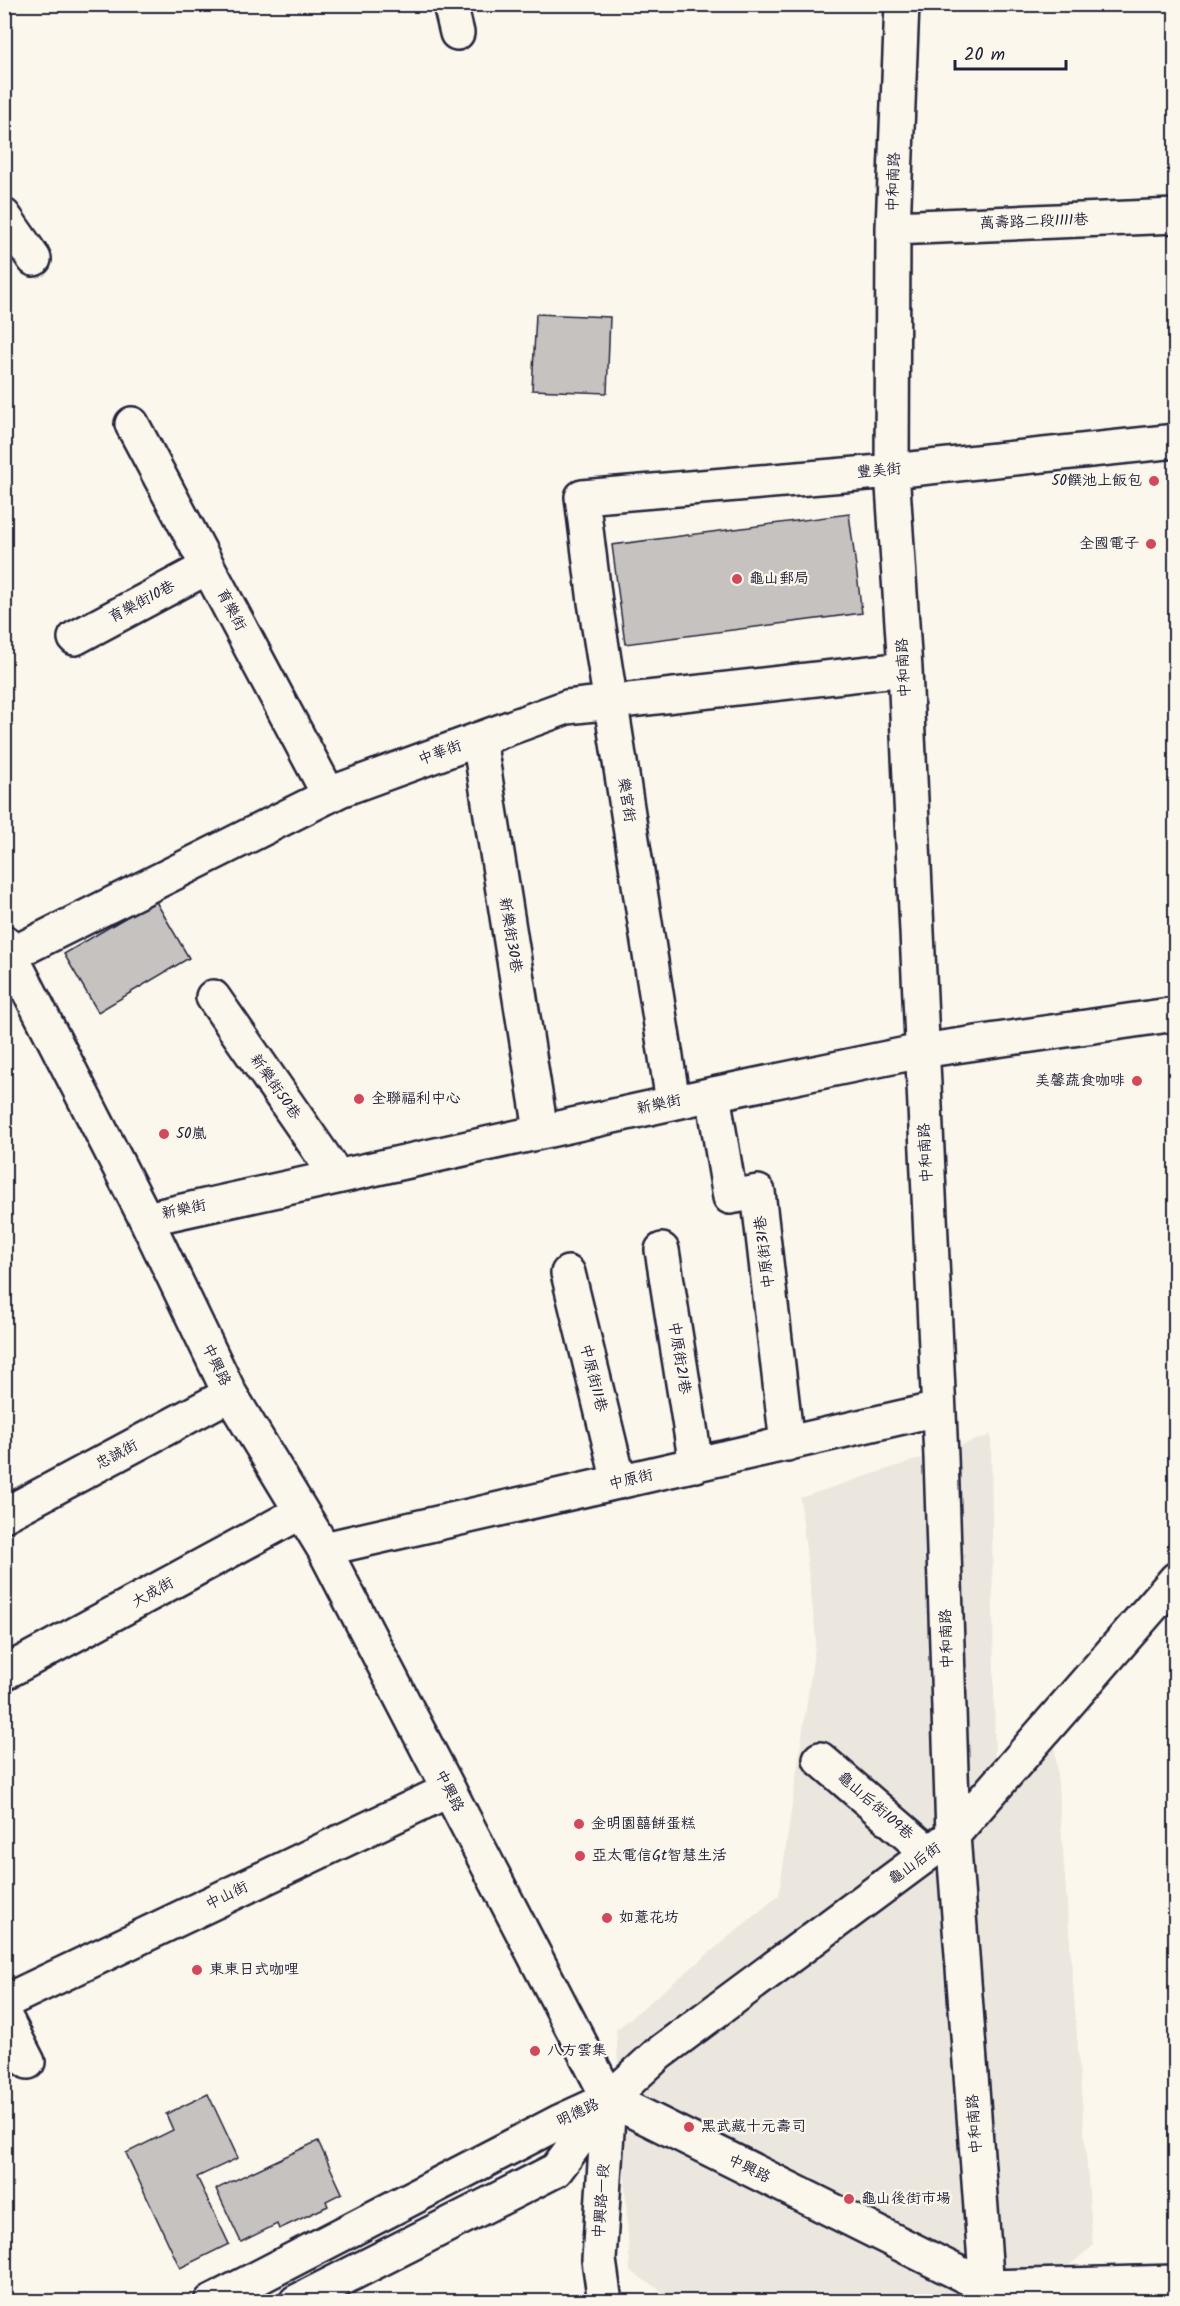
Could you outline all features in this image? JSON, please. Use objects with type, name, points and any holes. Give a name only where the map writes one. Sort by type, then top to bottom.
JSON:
[{"type":"street","name":"中和南路","points":[[902,4],[893,228],[892,471],[905,669],[938,1410],[941,1844],[987,2294]]},
{"type":"street","points":[[4,216],[34,259]]},
{"type":"street","name":"萬壽路二段1111巷","points":[[893,228],[1176,216]]},
{"type":"street","name":"育樂街","points":[[132,424],[329,795]]},
{"type":"street","name":"豐美街","points":[[582,497],[892,471],[1176,441]]},
{"type":"street","name":"樂宮街","points":[[582,497],[595,602],[673,1102]]},
{"type":"street","name":"育樂街10巷","points":[[75,638],[208,567]]},
{"type":"street","name":"中華街","points":[[7,952],[329,795],[567,707],[905,669]]},
{"type":"street","name":"新樂街30巷","points":[[479,739],[542,1131]]},
{"type":"street","name":"中興路","points":[[7,952],[146,1219],[230,1394],[324,1550],[609,2099],[987,2294],[1176,2282]]},
{"type":"street","name":"新樂街50巷","points":[[213,997],[337,1176]]},
{"type":"street","name":"新樂街","points":[[146,1219],[673,1102],[921,1051],[1176,1014]]},
{"type":"street","name":"中原街31巷","points":[[713,1094],[730,1197],[758,1192],[787,1444]]},
{"type":"street","name":"中原街21巷","points":[[662,1250],[696,1465]]},
{"type":"street","name":"中原街11巷","points":[[568,1273],[619,1482]]},
{"type":"street","name":"忠誠街","points":[[4,1515],[230,1394]]},
{"type":"street","name":"中原街","points":[[324,1550],[938,1410]]},
{"type":"street","name":"大成街","points":[[4,1673],[301,1512]]},
{"type":"street","name":"龜山后街","points":[[609,2099],[658,2054],[941,1844],[1176,1579]]},
{"type":"street","name":"龜山后街109巷","points":[[820,1759],[941,1844]]},
{"type":"street","name":"中山街","points":[[4,2002],[449,1790]]},
{"type":"street","points":[[4,2015],[28,2062]]},
{"type":"street","name":"明德路","points":[[296,2301],[338,2291],[556,2170],[609,2099]]},
{"type":"street","name":"明德路","points":[[211,2301],[550,2126],[609,2099]]},
{"type":"street","name":"中興路一段","points":[[605,2301],[599,2260],[609,2099]]},
{"type":"shaded area","points":[[991,1435],[995,1767],[1055,1747],[1093,2246],[1025,2301],[677,2301],[630,2271],[616,2030],[779,1895],[816,1639],[800,1498]]},
{"type":"building","points":[[536,314],[610,317],[607,393],[532,390]]},
{"type":"building","name":"龜山郵局","points":[[849,514],[862,613],[625,644],[612,545]]},
{"type":"building","points":[[155,900],[189,958],[98,1012],[64,954]]},
{"type":"building","points":[[208,2094],[238,2158],[197,2177],[229,2244],[180,2268],[126,2153],[173,2130],[166,2114]]},
{"type":"building","points":[[318,2141],[342,2193],[326,2201],[328,2206],[279,2229],[277,2224],[241,2242],[216,2189]]},
{"type":"place","name":"50饌池上飯包","points":[[1154,481]]},
{"type":"place","name":"全國電子","points":[[1151,544]]},
{"type":"place","name":"龜山郵局","points":[[737,579]]},
{"type":"place","name":"美馨蔬食咖啡","points":[[1137,1081]]},
{"type":"place","name":"全聯福利中心","points":[[359,1099]]},
{"type":"place","name":"50嵐","points":[[164,1134]]},
{"type":"place","name":"金明園囍餅蛋糕","points":[[579,1824]]},
{"type":"place","name":"亞太電信Gt智慧生活","points":[[580,1856]]},
{"type":"place","name":"如薏花坊","points":[[607,1918]]},
{"type":"place","name":"東東日式咖哩","points":[[197,1970]]},
{"type":"place","name":"八方雲集","points":[[535,2051]]},
{"type":"place","name":"黑武藏十元壽司","points":[[689,2127]]},
{"type":"place","name":"龜山後街市場","points":[[849,2199]]}]
